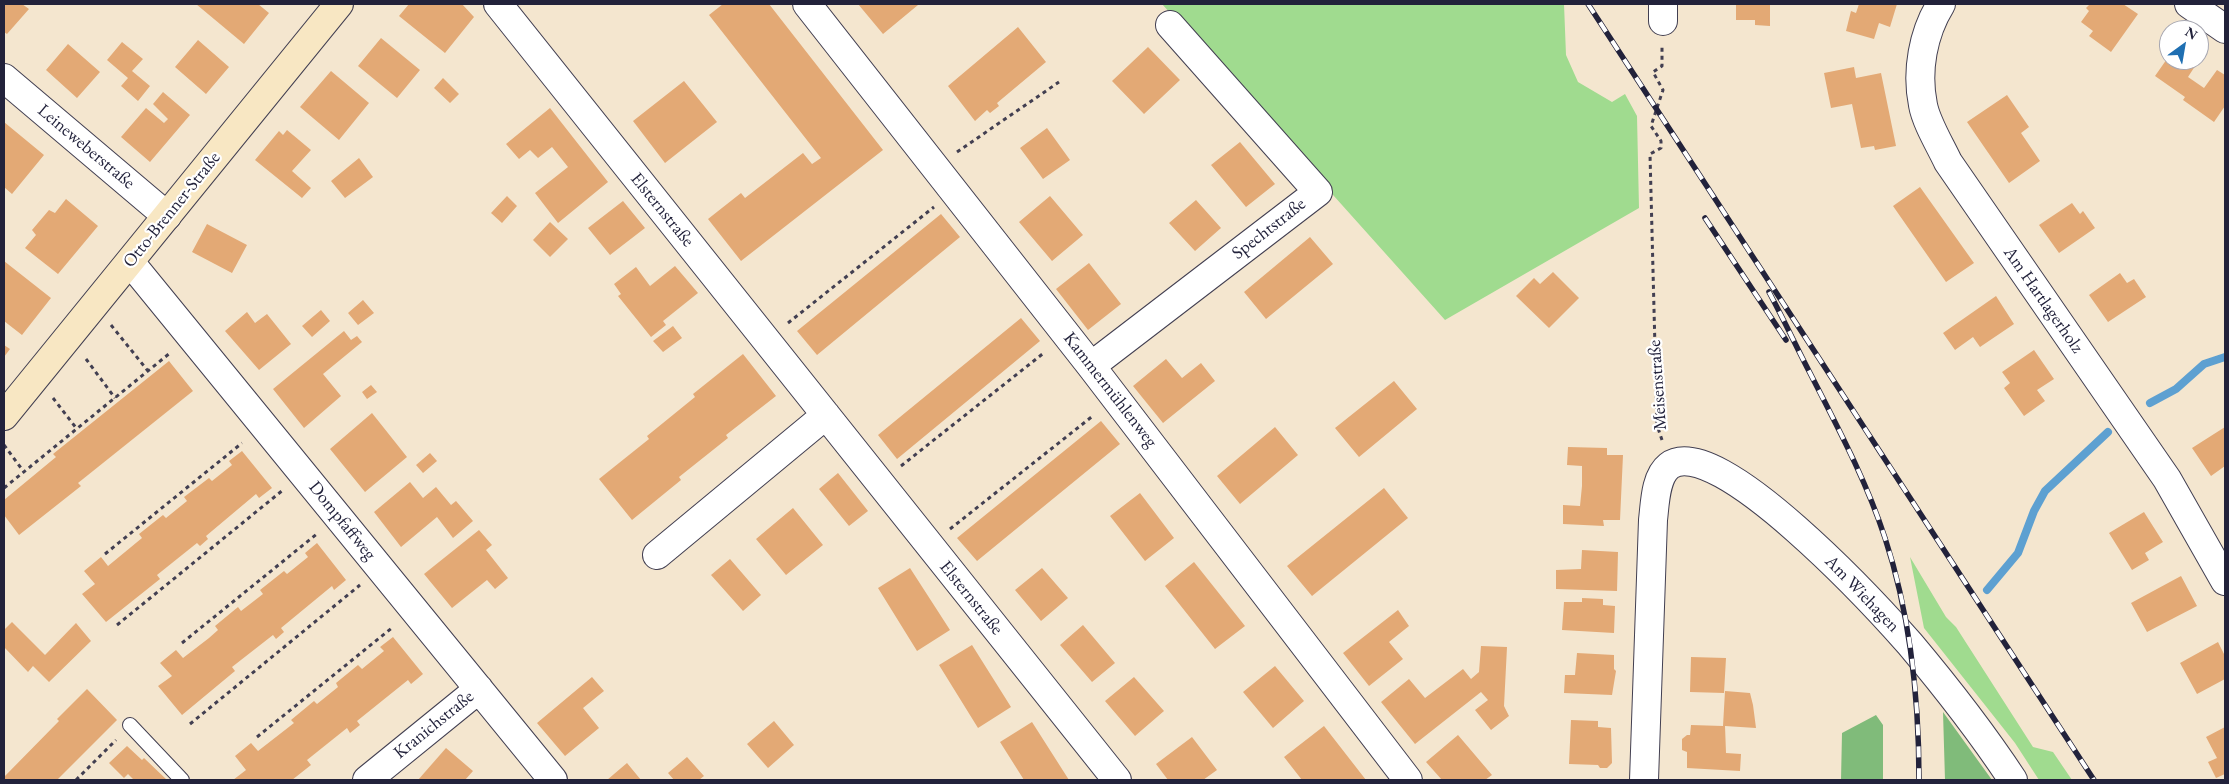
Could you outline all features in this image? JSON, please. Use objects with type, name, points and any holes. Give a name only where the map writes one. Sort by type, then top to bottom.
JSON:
[{"type":"street","name":"Otto-Brenner-Straße","points":[[4,416],[339,4]]},
{"type":"street","name":"Elsternstraße","points":[[498,4],[1116,780]]},
{"type":"street","name":"Kammermühlenweg","points":[[807,4],[1116,398],[1408,780]]},
{"type":"street","name":"Am Hartlagerholz","points":[[1941,4],[1935,13],[1924,45],[1919,73],[1923,106],[1948,162],[2167,478],[2225,581]]},
{"type":"street","points":[[2188,4],[2225,29]]},
{"type":"street","name":"Spechtstraße","points":[[1091,366],[1318,192],[1170,25]]},
{"type":"street","name":"Leineweberstraße","points":[[4,78],[167,216]]},
{"type":"street","name":"Dompfaffweg","points":[[130,262],[554,780]]},
{"type":"street","points":[[657,555],[826,415]]},
{"type":"street","name":"Am Wiehagen","points":[[1670,465],[1687,462],[1709,467],[1735,481],[1812,542],[1875,605],[1911,645],[1988,742],[2013,780]]},
{"type":"street","points":[[1644,780],[1653,520],[1657,489],[1663,474],[1670,465]]},
{"type":"street","name":"Kranichstraße","points":[[367,780],[479,689]]},
{"type":"lane","points":[[130,725],[182,780]]},
{"type":"path","name":"Meisenstraße","points":[[1663,12],[1662,66],[1653,72],[1663,90],[1651,126],[1661,141],[1661,148],[1650,154],[1657,425],[1670,465]]},
{"type":"path","points":[[935,167],[1060,82]]},
{"type":"path","points":[[766,340],[954,191]]},
{"type":"path","points":[[95,305],[148,371]]},
{"type":"path","points":[[879,483],[1067,335]]},
{"type":"path","points":[[69,336],[115,398]]},
{"type":"path","points":[[4,488],[191,336]]},
{"type":"path","points":[[37,375],[76,429]]},
{"type":"path","points":[[929,546],[1116,398]]},
{"type":"path","points":[[105,554],[264,425]]},
{"type":"path","points":[[4,445],[24,472]]},
{"type":"path","points":[[116,625],[303,474]]},
{"type":"path","points":[[182,643],[338,516]]},
{"type":"path","points":[[190,724],[381,569]]},
{"type":"path","points":[[258,737],[414,610]]},
{"type":"path","points":[[76,780],[130,725]]},
{"type":"green space","points":[[1162,4],[1564,4],[1566,55],[1578,82],[1612,102],[1625,94],[1637,116],[1639,208],[1445,320]]},
{"type":"green space","points":[[1910,557],[1946,617],[1956,627],[2033,747],[2053,752],[2072,780],[2039,780],[2015,743],[1924,628]]},
{"type":"green space","points":[[1943,712],[1992,780],[1945,780]]},
{"type":"green space","points":[[1876,715],[1883,725],[1883,780],[1841,780],[1842,733]]},
{"type":"building","points":[[4,4],[22,4],[29,9],[7,34],[4,32]]},
{"type":"building","points":[[196,4],[258,4],[269,13],[244,44]]},
{"type":"building","points":[[409,4],[462,4],[474,17],[445,53],[399,16]]},
{"type":"building","points":[[723,4],[769,4],[883,150],[741,261],[708,219],[741,193],[745,198],[803,153],[812,164],[821,158],[709,15]]},
{"type":"building","points":[[858,4],[917,4],[918,5],[883,34]]},
{"type":"building","points":[[1736,4],[1770,4],[1770,26],[1755,25],[1755,20],[1736,20]]},
{"type":"building","points":[[1859,4],[1897,4],[1890,27],[1879,23],[1874,39],[1846,31],[1851,11],[1856,13]]},
{"type":"building","points":[[2090,4],[2123,4],[2138,14],[2111,52],[2089,36],[2093,31],[2081,22],[2089,11],[2086,8]]},
{"type":"building","points":[[1018,27],[1046,62],[997,103],[999,106],[990,113],[987,110],[975,121],[948,86]]},
{"type":"building","points":[[381,38],[420,70],[397,98],[358,66]]},
{"type":"building","points":[[198,40],[229,67],[206,94],[175,67]]},
{"type":"building","points":[[122,42],[143,59],[132,71],[150,86],[138,101],[121,86],[128,78],[107,60]]},
{"type":"building","points":[[68,44],[100,72],[77,98],[46,70]]},
{"type":"building","points":[[1148,47],[1180,80],[1144,114],[1112,81]]},
{"type":"building","points":[[1854,67],[1856,78],[1881,73],[1896,146],[1875,150],[1874,146],[1861,148],[1852,104],[1831,108],[1824,73]]},
{"type":"building","points":[[2159,70],[2193,70],[2188,77],[2204,88],[2217,70],[2225,75],[2225,106],[2214,122],[2183,100],[2185,97],[2155,76]]},
{"type":"building","points":[[331,71],[369,103],[339,140],[300,107]]},
{"type":"building","points":[[443,78],[459,94],[450,103],[434,88]]},
{"type":"building","points":[[684,81],[717,122],[665,163],[633,121]]},
{"type":"building","points":[[163,92],[190,115],[150,162],[121,137],[146,108],[164,123],[168,119],[153,104]]},
{"type":"building","points":[[2007,95],[2029,127],[2021,133],[2040,161],[2009,183],[1967,122]]},
{"type":"building","points":[[550,108],[608,182],[558,223],[535,193],[568,167],[552,147],[538,158],[530,150],[519,159],[506,144]]},
{"type":"building","points":[[4,122],[44,155],[12,194],[4,187]]},
{"type":"building","points":[[1047,128],[1070,160],[1043,179],[1020,148]]},
{"type":"building","points":[[287,130],[311,150],[292,171],[311,188],[302,198],[255,160],[279,131],[283,135]]},
{"type":"building","points":[[1240,142],[1275,184],[1246,207],[1211,165]]},
{"type":"building","points":[[359,158],[373,177],[345,198],[331,181]]},
{"type":"building","points":[[1920,187],[1974,263],[1946,282],[1893,206]]},
{"type":"building","points":[[507,196],[517,206],[502,223],[491,213]]},
{"type":"building","points":[[1050,196],[1083,235],[1052,261],[1019,222]]},
{"type":"building","points":[[66,199],[98,226],[58,274],[25,248],[36,235],[32,230],[49,210],[55,213]]},
{"type":"building","points":[[1196,200],[1221,228],[1195,251],[1169,223]]},
{"type":"building","points":[[623,201],[645,228],[610,255],[588,228]]},
{"type":"building","points":[[2072,203],[2080,214],[2083,211],[2095,228],[2059,253],[2039,225]]},
{"type":"building","points":[[941,214],[960,237],[817,355],[797,331]]},
{"type":"building","points":[[550,222],[568,239],[550,257],[533,240]]},
{"type":"building","points":[[207,224],[247,245],[232,273],[192,252]]},
{"type":"building","points":[[1310,237],[1333,264],[1266,319],[1244,292]]},
{"type":"building","points":[[4,261],[51,298],[22,335],[4,321]]},
{"type":"building","points":[[1089,263],[1121,304],[1088,330],[1056,289]]},
{"type":"building","points":[[675,266],[698,293],[663,321],[666,325],[651,337],[618,296],[621,294],[614,284],[636,267],[650,286]]},
{"type":"building","points":[[1553,272],[1579,298],[1549,328],[1516,296],[1534,278],[1540,284]]},
{"type":"building","points":[[2120,273],[2127,283],[2134,279],[2146,297],[2108,322],[2089,295]]},
{"type":"building","points":[[1996,296],[2014,324],[1980,347],[1973,337],[1955,350],[1943,333]]},
{"type":"building","points":[[363,300],[374,313],[358,325],[348,313]]},
{"type":"building","points":[[321,310],[330,321],[312,337],[302,326]]},
{"type":"building","points":[[247,312],[255,323],[267,314],[291,344],[259,370],[225,331]]},
{"type":"building","points":[[1021,318],[1040,341],[897,459],[878,435]]},
{"type":"building","points":[[673,326],[682,338],[663,352],[653,341]]},
{"type":"building","points":[[344,331],[351,340],[357,336],[362,342],[323,374],[341,396],[304,428],[273,389]]},
{"type":"building","points":[[4,345],[10,349],[4,357]]},
{"type":"building","points":[[2034,350],[2054,379],[2037,390],[2045,401],[2024,416],[2004,388],[2010,383],[2002,372]]},
{"type":"building","points":[[743,354],[776,396],[726,435],[728,438],[679,477],[681,480],[632,520],[599,479],[649,439],[647,436],[695,397],[693,394]]},
{"type":"building","points":[[1166,359],[1182,378],[1201,363],[1215,381],[1163,423],[1133,386]]},
{"type":"building","points":[[169,361],[193,391],[78,483],[81,486],[19,535],[4,515],[4,500],[56,457],[53,454]]},
{"type":"building","points":[[1394,381],[1417,409],[1359,457],[1335,428]]},
{"type":"building","points":[[371,385],[377,392],[367,399],[362,392]]},
{"type":"building","points":[[372,413],[407,457],[365,492],[330,449]]},
{"type":"building","points":[[1101,421],[1120,444],[977,561],[957,538]]},
{"type":"building","points":[[1275,427],[1298,455],[1240,504],[1217,476]]},
{"type":"building","points":[[2225,427],[2225,466],[2211,476],[2192,448]]},
{"type":"building","points":[[1568,447],[1607,448],[1607,455],[1623,455],[1620,520],[1603,520],[1604,526],[1563,524],[1563,505],[1580,506],[1582,486],[1582,466],[1567,465]]},
{"type":"building","points":[[242,451],[272,488],[259,498],[256,494],[206,536],[208,539],[200,546],[197,543],[157,575],[160,579],[106,622],[82,594],[95,584],[84,571],[101,557],[108,566],[142,538],[139,534],[163,515],[166,518],[187,501],[184,497],[209,478],[212,481],[232,465],[229,461]]},
{"type":"building","points":[[430,453],[437,461],[423,473],[416,465]]},
{"type":"building","points":[[838,473],[868,511],[849,526],[819,489]]},
{"type":"building","points":[[410,482],[423,498],[436,487],[451,505],[456,501],[473,521],[453,538],[437,517],[401,547],[374,512]]},
{"type":"building","points":[[1384,488],[1408,518],[1312,596],[1287,566]]},
{"type":"building","points":[[1140,493],[1174,538],[1145,561],[1110,516]]},
{"type":"building","points":[[793,508],[823,545],[786,575],[756,539]]},
{"type":"building","points":[[2144,512],[2163,542],[2145,553],[2149,560],[2132,570],[2109,533]]},
{"type":"building","points":[[479,530],[492,545],[486,550],[508,578],[495,589],[487,580],[452,608],[424,574]]},
{"type":"building","points":[[317,543],[346,580],[334,590],[332,586],[281,628],[284,632],[276,639],[273,635],[232,667],[235,671],[182,715],[158,686],[172,676],[160,663],[176,650],[183,658],[218,630],[215,626],[238,607],[241,611],[263,594],[260,590],[284,571],[287,574],[308,557],[305,553]]},
{"type":"building","points":[[1582,550],[1618,552],[1617,591],[1556,589],[1556,570],[1581,569]]},
{"type":"building","points":[[730,559],[761,595],[743,611],[711,575]]},
{"type":"building","points":[[1194,562],[1245,626],[1215,649],[1165,586]]},
{"type":"building","points":[[910,568],[950,630],[917,651],[878,588]]},
{"type":"building","points":[[1042,568],[1068,598],[1041,621],[1015,590]]},
{"type":"building","points":[[2181,576],[2197,606],[2147,632],[2131,603]]},
{"type":"building","points":[[1582,598],[1603,599],[1603,605],[1615,606],[1614,633],[1562,630],[1564,602],[1582,602]]},
{"type":"building","points":[[1398,610],[1409,626],[1389,642],[1403,659],[1369,686],[1343,653]]},
{"type":"building","points":[[12,622],[45,655],[76,623],[91,641],[49,682],[33,666],[28,672],[4,647],[4,630]]},
{"type":"building","points":[[1083,625],[1115,663],[1092,682],[1060,645]]},
{"type":"building","points":[[393,637],[423,674],[411,684],[408,680],[357,721],[360,725],[350,733],[347,728],[307,760],[311,765],[292,780],[233,780],[246,770],[235,756],[251,743],[258,751],[294,723],[291,720],[314,701],[317,704],[338,687],[336,683],[358,665],[362,669],[384,651],[380,647]]},
{"type":"building","points":[[2218,642],[2225,656],[2225,679],[2197,694],[2180,663]]},
{"type":"building","points":[[972,645],[1011,707],[978,728],[939,665]]},
{"type":"building","points":[[1481,646],[1507,647],[1504,706],[1509,716],[1491,730],[1475,710],[1488,700],[1481,692],[1415,744],[1381,702],[1409,679],[1425,698],[1463,669],[1471,679],[1479,672]]},
{"type":"building","points":[[1577,653],[1614,655],[1614,669],[1616,671],[1612,695],[1564,693],[1565,675],[1575,675]]},
{"type":"building","points":[[1691,657],[1726,658],[1724,693],[1690,692]]},
{"type":"building","points":[[1275,666],[1304,701],[1273,728],[1243,692]]},
{"type":"building","points":[[592,677],[604,691],[583,708],[599,728],[565,756],[537,723]]},
{"type":"building","points":[[1134,677],[1164,711],[1135,736],[1105,701]]},
{"type":"building","points":[[87,689],[117,720],[57,780],[4,780],[4,777],[59,721],[57,719]]},
{"type":"building","points":[[1725,691],[1750,693],[1753,705],[1756,728],[1725,726],[1726,753],[1741,754],[1740,771],[1687,768],[1687,752],[1682,750],[1682,739],[1690,735],[1691,725],[1723,726]]},
{"type":"building","points":[[1571,720],[1598,721],[1598,727],[1611,728],[1612,763],[1607,768],[1600,768],[1598,765],[1569,764]]},
{"type":"building","points":[[774,721],[794,745],[768,768],[747,744]]},
{"type":"building","points":[[1032,722],[1069,780],[1024,780],[1000,742]]},
{"type":"building","points":[[1324,726],[1366,780],[1302,780],[1284,757]]},
{"type":"building","points":[[2225,727],[2225,774],[2216,778],[2208,762],[2217,758],[2206,737]]},
{"type":"building","points":[[1458,735],[1492,775],[1485,780],[1442,780],[1426,762]]},
{"type":"building","points":[[1192,737],[1217,770],[1203,780],[1168,780],[1156,764]]},
{"type":"building","points":[[127,746],[142,760],[144,758],[167,780],[134,780],[128,774],[124,778],[109,763]]},
{"type":"building","points":[[446,748],[473,771],[465,780],[418,780]]},
{"type":"building","points":[[687,757],[704,776],[699,780],[674,780],[668,773]]},
{"type":"building","points":[[627,763],[641,780],[607,780]]},
{"type":"waterway","points":[[2150,403],[2176,389],[2204,364],[2225,357]]},
{"type":"waterway","points":[[1987,590],[2018,553],[2034,511],[2045,491],[2108,432]]},
{"type":"railway","points":[[1588,4],[2094,780]]},
{"type":"railway","points":[[1705,218],[1786,340]]},
{"type":"railway","points":[[1769,292],[1850,454],[1869,495],[1885,538],[1901,598],[1912,658],[1919,749],[1919,780]]}]
